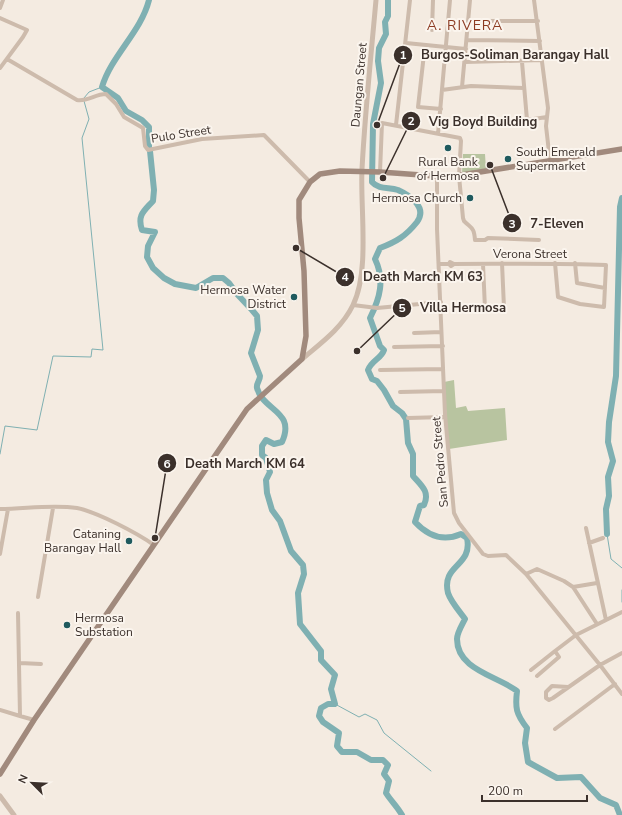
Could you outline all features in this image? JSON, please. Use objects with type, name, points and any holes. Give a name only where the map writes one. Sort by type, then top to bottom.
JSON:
[{"type":"main road","points":[[0,774],[34,720],[241,418],[262,395],[302,359],[306,336],[304,270],[299,218],[299,200],[310,182],[320,174],[340,171],[375,171],[437,178],[460,176],[622,149]]},
{"type":"street","points":[[0,8],[3,0]]},
{"type":"street","name":"Daungan Street","points":[[302,359],[339,327],[353,305],[360,279],[362,171],[376,0]]},
{"type":"street","points":[[396,125],[410,0]]},
{"type":"street","points":[[432,30],[434,0]]},
{"type":"street","points":[[438,134],[450,0]]},
{"type":"street","points":[[462,87],[470,0]]},
{"type":"street","points":[[534,0],[538,21],[548,108],[546,126],[550,161]]},
{"type":"street","points":[[0,18],[26,30],[0,68]]},
{"type":"street","points":[[468,21],[538,21]]},
{"type":"street","points":[[467,40],[540,41]]},
{"type":"street","points":[[406,43],[466,49]]},
{"type":"street","points":[[425,45],[418,107],[441,109]]},
{"type":"street","name":"Pulo Street","points":[[7,59],[70,98],[83,100],[100,94],[106,94],[116,104],[124,117],[143,128],[145,146],[149,150],[202,139],[264,134],[310,182]]},
{"type":"street","points":[[465,62],[522,62],[542,60]]},
{"type":"street","points":[[522,62],[528,120],[547,117]]},
{"type":"street","points":[[442,90],[471,86],[524,88]]},
{"type":"street","points":[[375,171],[382,123],[460,139],[460,176],[464,221],[474,230],[475,240],[485,240],[488,238],[539,240]]},
{"type":"street","name":"San Pedro Street","points":[[437,178],[445,417],[452,502],[457,518],[483,554],[488,556],[506,555],[526,574],[600,664],[622,694]]},
{"type":"street","name":"Verona Street","points":[[439,264],[449,264],[450,262],[454,264],[575,263],[606,265],[605,288]]},
{"type":"street","points":[[483,264],[485,308],[504,308],[502,263]]},
{"type":"street","points":[[555,264],[558,297],[580,304],[604,308],[605,288],[577,283],[575,263]]},
{"type":"street","points":[[353,305],[377,308],[441,302]]},
{"type":"street","points":[[414,333],[441,332]]},
{"type":"street","points":[[394,347],[443,346]]},
{"type":"street","points":[[380,370],[443,369]]},
{"type":"street","points":[[400,392],[444,391]]},
{"type":"street","points":[[408,418],[445,417]]},
{"type":"street","points":[[38,597],[53,508]]},
{"type":"street","points":[[0,510],[72,508],[86,511],[137,533],[154,545]]},
{"type":"street","points":[[0,554],[8,509]]},
{"type":"street","points":[[586,528],[606,620]]},
{"type":"street","points":[[589,543],[603,538]]},
{"type":"street","points":[[526,574],[537,570],[564,581],[573,587],[597,624]]},
{"type":"street","points":[[573,587],[598,583]]},
{"type":"street","points":[[531,670],[576,635],[622,612]]},
{"type":"street","points":[[18,613],[20,716]]},
{"type":"street","points":[[537,676],[558,657],[554,651]]},
{"type":"street","points":[[568,687],[552,686],[546,692],[546,698],[550,700],[600,664],[622,653]]},
{"type":"street","points":[[20,663],[41,664]]},
{"type":"street","points":[[555,730],[615,684]]},
{"type":"street","points":[[0,710],[34,720]]},
{"type":"street","points":[[0,796],[14,815]]},
{"type":"green space","points":[[463,154],[485,154],[486,170],[462,173]]},
{"type":"green space","points":[[454,380],[456,408],[466,406],[468,411],[505,408],[507,440],[449,449],[444,382]]},
{"type":"waterway","points":[[149,0],[140,23],[112,65],[102,87],[118,98],[126,111],[142,120],[149,127],[149,148]]},
{"type":"waterway","points":[[388,0],[388,16],[385,22],[386,34],[379,48],[378,61],[381,83],[373,124],[372,182],[381,187],[398,190],[412,198],[419,207],[420,217],[413,227],[400,238],[380,248],[375,259],[380,274],[380,289],[379,296],[370,318],[380,346],[384,350],[381,356],[368,370],[372,379],[377,381],[393,406],[402,413],[406,419],[408,443],[413,454],[413,476],[426,493],[426,500],[424,505],[420,506],[415,522],[425,531],[436,536],[448,537],[461,534],[467,538],[468,548],[466,555],[449,576],[447,584],[449,596],[465,619],[457,637],[459,650],[471,665],[517,691],[516,702],[518,715],[527,728],[525,743],[528,762],[557,778],[581,777],[600,798],[616,805],[620,815]]},
{"type":"waterway","points":[[84,98],[89,92],[102,87]]},
{"type":"waterway","points":[[0,454],[5,426],[37,430],[53,356],[91,357],[92,349],[103,350],[82,138],[89,119],[84,101]]},
{"type":"waterway","points":[[150,151],[154,190],[153,201],[142,214],[140,221],[142,230],[155,232],[148,246],[147,257],[153,268],[164,278],[175,284],[196,288],[213,278],[223,278],[257,316],[258,330],[251,353],[260,376],[257,388],[260,396],[282,417],[285,424],[285,432],[282,442],[274,444],[266,440],[262,446],[262,455],[266,458],[270,472],[266,480],[267,493],[272,510],[280,521],[291,551],[303,565],[304,574],[298,593],[300,624],[321,651],[321,660],[335,675],[331,689],[335,704],[328,704],[321,708],[319,716],[323,722],[339,733],[337,746],[342,752],[357,752],[371,760],[383,760],[388,765],[384,774],[389,781],[386,793],[402,815]]},
{"type":"waterway","points":[[607,534],[606,509],[609,496],[608,477],[613,461],[608,442],[609,422],[616,376],[620,207],[622,198]]},
{"type":"waterway","points":[[607,534],[611,559],[622,568]]},
{"type":"waterway","points":[[622,590],[622,602]]},
{"type":"waterway","points":[[335,704],[359,717],[365,714],[377,720],[384,733],[431,771]]},
{"type":"place","name":"Burgos-Soliman Barangay Hall","points":[[377,125]]},
{"type":"place","name":"Rural Bank of Hermosa","points":[[448,148]]},
{"type":"place","name":"South Emerald Supermarket","points":[[508,159]]},
{"type":"place","name":"7-Eleven","points":[[490,165]]},
{"type":"place","name":"Vig Boyd Building","points":[[383,178]]},
{"type":"place","name":"Hermosa Church","points":[[470,198]]},
{"type":"place","name":"Death March KM 63","points":[[296,248]]},
{"type":"place","name":"Hermosa Water District","points":[[294,297]]},
{"type":"place","name":"Villa Hermosa","points":[[357,351]]},
{"type":"place","name":"Death March KM 64","points":[[155,538]]},
{"type":"place","name":"Cataning Barangay Hall","points":[[129,541]]},
{"type":"place","name":"Hermosa Substation","points":[[67,625]]},
{"type":"district","name":"A. RIVERA","points":[[465,25]]}]
